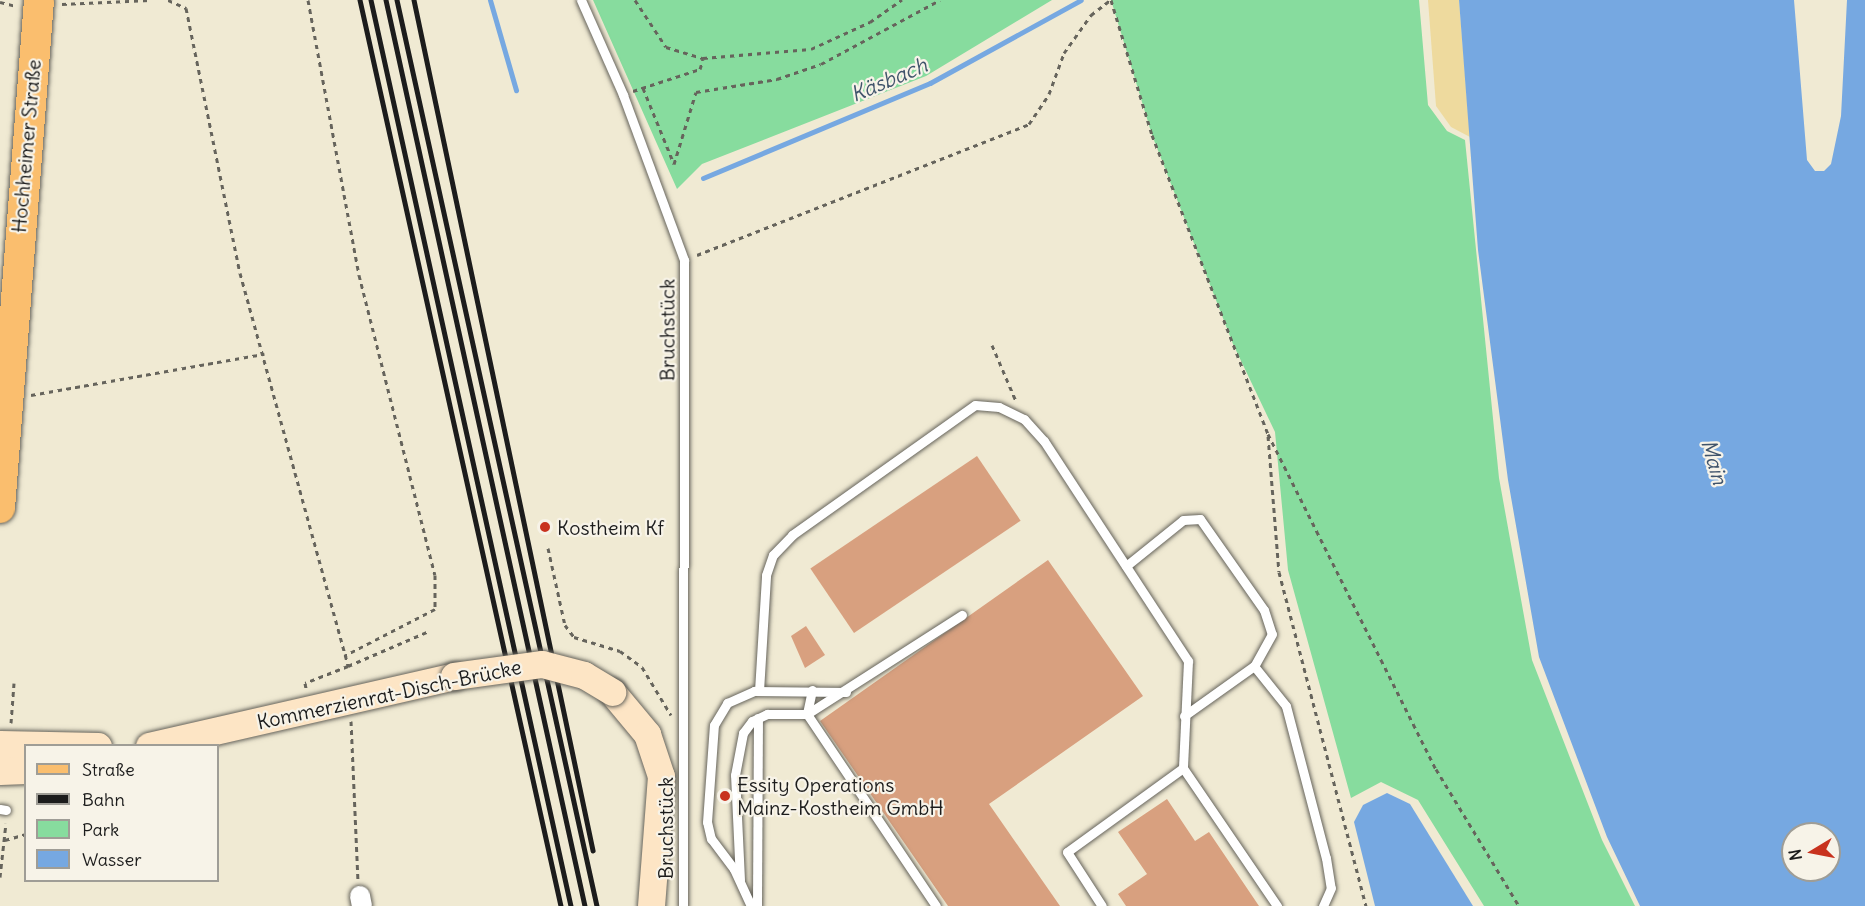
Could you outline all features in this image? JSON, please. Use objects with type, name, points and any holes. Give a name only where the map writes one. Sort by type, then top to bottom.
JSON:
[{"type":"main road","name":"Hochheimer Straße","points":[[0,508],[39,2]]},
{"type":"street","name":"Kommerzienrat-Disch-Brücke","points":[[157,744],[454,676],[542,664],[584,675],[612,692],[647,734],[661,776],[651,906]]},
{"type":"street","points":[[0,744],[24,744]]},
{"type":"street","points":[[0,771],[24,770]]},
{"type":"lane","name":"Bruchstück","points":[[581,0],[623,95],[684,260],[681,680],[683,906]]},
{"type":"lane","points":[[759,691],[766,575],[773,555],[786,541],[975,405],[999,407],[1024,419],[1126,566],[1188,661],[1184,716],[1184,768],[1277,906]]},
{"type":"lane","points":[[1126,566],[1183,520],[1200,519],[1264,610],[1272,634],[1254,666],[1184,716]]},
{"type":"lane","points":[[740,880],[735,775],[743,733],[758,718],[807,714],[846,692],[962,615]]},
{"type":"lane","points":[[1254,666],[1286,706],[1326,858],[1331,888],[1323,906]]},
{"type":"lane","points":[[812,690],[807,714],[936,906]]},
{"type":"lane","points":[[751,906],[740,880],[711,839],[710,754],[714,725],[727,703],[759,691],[846,692]]},
{"type":"lane","points":[[757,906],[758,718]]},
{"type":"lane","points":[[1102,906],[1067,852],[1184,768]]},
{"type":"path","points":[[39,2],[150,0]]},
{"type":"path","points":[[168,0],[186,8],[219,180],[348,666]]},
{"type":"path","points":[[308,0],[359,275],[435,575],[435,609],[344,656]]},
{"type":"path","points":[[635,0],[666,47],[703,58],[811,49],[870,22],[902,0]]},
{"type":"path","points":[[643,88],[674,164],[696,92],[777,79],[821,64],[940,0]]},
{"type":"path","points":[[684,260],[1029,124],[1048,94],[1064,54],[1091,15],[1111,1],[1152,135],[1268,434],[1436,769],[1519,906]]},
{"type":"path","points":[[623,95],[700,69],[703,58]]},
{"type":"path","points":[[992,345],[1024,419]]},
{"type":"path","points":[[17,397],[264,354]]},
{"type":"path","points":[[1268,434],[1279,572],[1366,906]]},
{"type":"path","points":[[548,548],[565,626],[574,637],[620,651],[642,667],[663,707],[682,726]]},
{"type":"path","points":[[308,697],[305,683],[429,631]]},
{"type":"path","points":[[11,696],[14,682]]},
{"type":"path","points":[[351,718],[361,901]]},
{"type":"path","points":[[0,878],[5,840],[4,812]]},
{"type":"path","points":[[5,840],[24,835]]},
{"type":"green space","points":[[593,0],[1052,0],[926,76],[702,164],[677,189]]},
{"type":"green space","points":[[1111,0],[1419,0],[1428,105],[1447,131],[1465,140],[1499,478],[1532,660],[1602,840],[1635,906],[1484,906],[1418,800],[1381,782],[1351,798],[1288,570],[1275,432],[1233,344],[1152,135]]},
{"type":"sand","points":[[1428,0],[1459,0],[1470,137],[1451,127],[1436,106]]},
{"type":"water","name":"Main","points":[[1459,0],[1794,0],[1807,160],[1815,171],[1824,171],[1831,164],[1841,116],[1847,0],[1865,0],[1865,906],[1640,906],[1607,837],[1539,657],[1508,480],[1478,250]]},
{"type":"water","points":[[1387,793],[1410,804],[1473,906],[1375,906],[1354,822],[1363,805]]},
{"type":"building","points":[[977,456],[1021,521],[854,633],[810,568]]},
{"type":"building","points":[[1048,560],[1143,696],[989,804],[1060,906],[948,906],[820,721]]},
{"type":"building","points":[[806,626],[825,655],[805,668],[791,636]]},
{"type":"building","points":[[1167,799],[1195,841],[1209,832],[1259,906],[1126,906],[1118,894],[1147,874],[1118,832]]},
{"type":"waterway","points":[[490,0],[516,90]]},
{"type":"waterway","name":"Käsbach","points":[[703,178],[930,83],[1081,0]]},
{"type":"railway","points":[[360,0],[561,906]]},
{"type":"railway","points":[[371,0],[571,906]]},
{"type":"railway","points":[[386,0],[585,906]]},
{"type":"railway","points":[[397,0],[597,906]]},
{"type":"railway","points":[[414,0],[593,850]]},
{"type":"place","name":"Kostheim Kf","points":[[545,527]]},
{"type":"place","name":"Essity Operations Mainz-Kostheim GmbH","points":[[725,796]]}]
